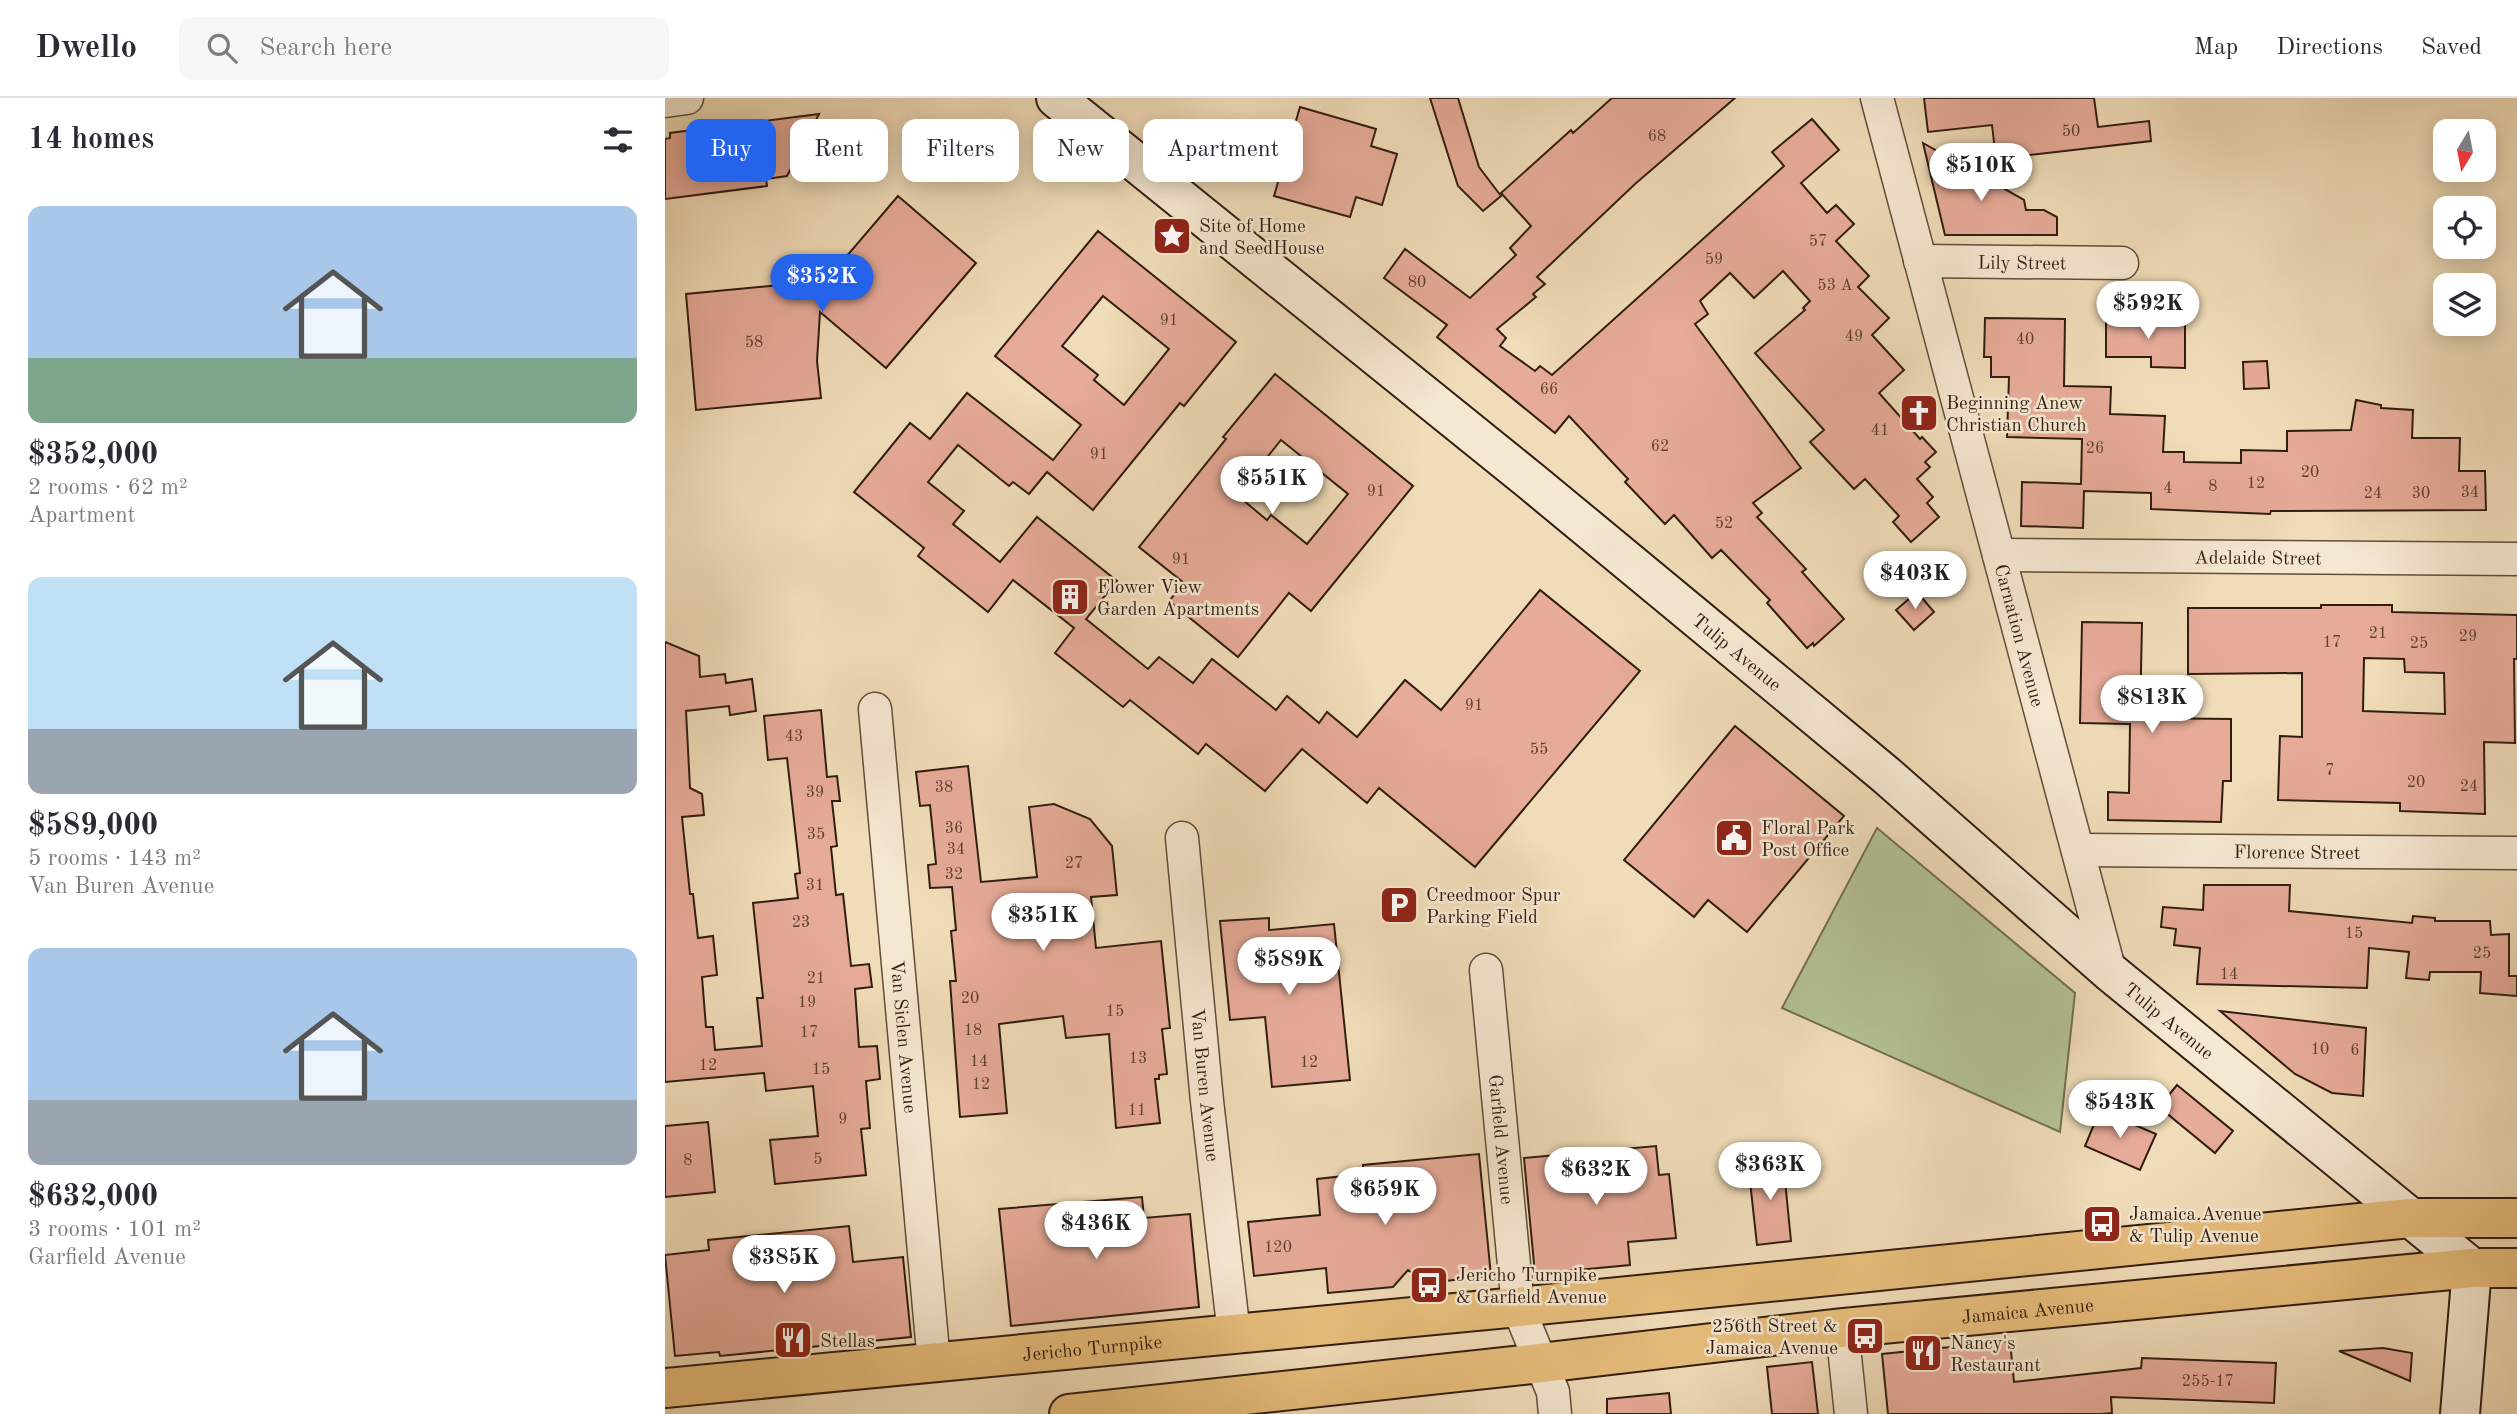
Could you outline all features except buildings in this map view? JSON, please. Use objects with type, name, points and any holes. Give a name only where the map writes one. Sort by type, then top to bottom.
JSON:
[{"type":"main road","name":"Tulip Avenue","points":[[1056,98],[1532,482],[1887,775],[2110,972],[2472,1268]]},
{"type":"main road","points":[[1518,1307],[2410,1218],[2517,1218]]},
{"type":"main road","points":[[2460,1414],[2472,1268]]},
{"type":"main road","name":"Jamaica Avenue","points":[[1541,1363],[1842,1328],[2472,1268],[2517,1268]]},
{"type":"main road","name":"Jericho Turnpike","points":[[665,1388],[1518,1307]]},
{"type":"main road","points":[[1069,1414],[1257,1404],[1541,1363]]},
{"type":"street","points":[[665,100],[687,98]]},
{"type":"street","name":"Carnation Avenue","points":[[1877,98],[2110,972]]},
{"type":"street","name":"Lily Street","points":[[1920,261],[2122,263]]},
{"type":"street","name":"Adelaide Street","points":[[1999,555],[2517,559]]},
{"type":"street","name":"Van Siclen Avenue","points":[[875,709],[934,1363]]},
{"type":"street","name":"Van Buren Avenue","points":[[1182,838],[1207,1101],[1234,1334]]},
{"type":"street","name":"Florence Street","points":[[2078,850],[2517,853]]},
{"type":"street","name":"Garfield Avenue","points":[[1486,970],[1518,1307],[1553,1392],[1555,1414]]},
{"type":"street","points":[[1842,1328],[1851,1414]]},
{"type":"green space","points":[[1877,828],[2075,993],[2060,1132],[1782,1008]]},
{"type":"place","name":"Site of Home and SeedHouse","points":[[1172,236]]},
{"type":"place","name":"Beginning Anew Christian Church","points":[[1919,413]]},
{"type":"place","name":"Flower View Garden Apartments","points":[[1070,597]]},
{"type":"place","name":"Floral Park Post Office","points":[[1734,838]]},
{"type":"place","name":"Creedmoor Spur Parking Field","points":[[1399,905]]},
{"type":"place","name":"Jamaica Avenue & Tulip Avenue","points":[[2102,1224]]},
{"type":"place","name":"Jericho Turnpike & Garfield Avenue","points":[[1429,1285]]},
{"type":"place","name":"256th Street & Jamaica Avenue","points":[[1865,1336]]},
{"type":"place","name":"Stellas","points":[[793,1340]]},
{"type":"place","name":"Nancy's Restaurant","points":[[1923,1353]]}]
